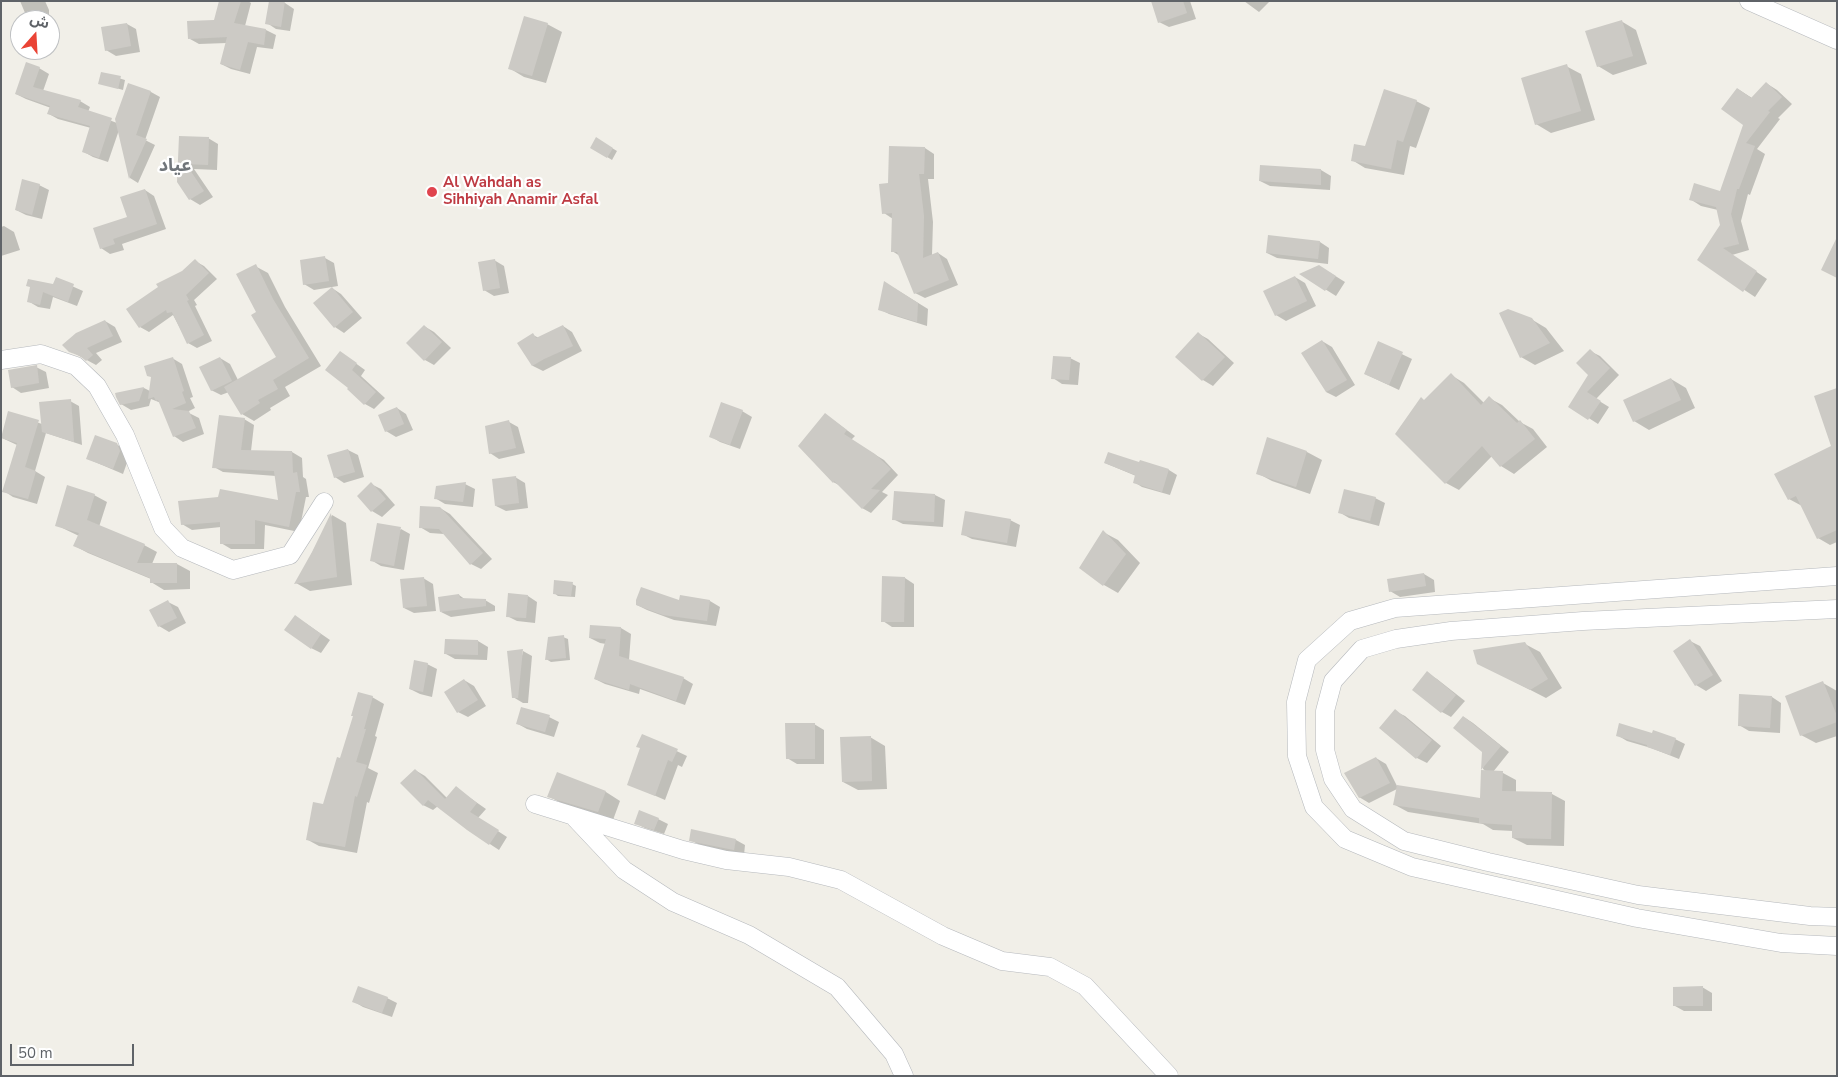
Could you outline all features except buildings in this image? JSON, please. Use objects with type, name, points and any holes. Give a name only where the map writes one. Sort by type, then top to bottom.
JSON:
[{"type":"street","points":[[1749,1],[1837,40]]},
{"type":"street","points":[[1,360],[41,354],[76,366],[97,386],[125,435],[163,528],[182,548],[190,552],[233,570],[290,555],[324,502]]},
{"type":"street","points":[[1837,576],[1395,608],[1350,621],[1307,660],[1296,702],[1296,756],[1314,807],[1345,839],[1412,867],[1637,918],[1781,942],[1837,946]]},
{"type":"street","points":[[1837,609],[1574,622],[1452,631],[1396,639],[1362,649],[1333,681],[1324,711],[1325,750],[1333,779],[1353,809],[1404,841],[1488,862],[1638,895],[1810,916],[1837,917]]},
{"type":"street","points":[[535,804],[683,850],[726,860],[789,867],[841,880],[943,936],[1002,961],[1050,967],[1085,986],[1169,1076]]},
{"type":"street","points":[[575,817],[624,870],[673,902],[750,935],[837,987],[894,1054],[904,1076]]},
{"type":"place","name":"Al Wahdah as Sihhiyah Anamir Asfal","points":[[432,192]]},
{"type":"district","name":"عياد","points":[[175,167]]}]
